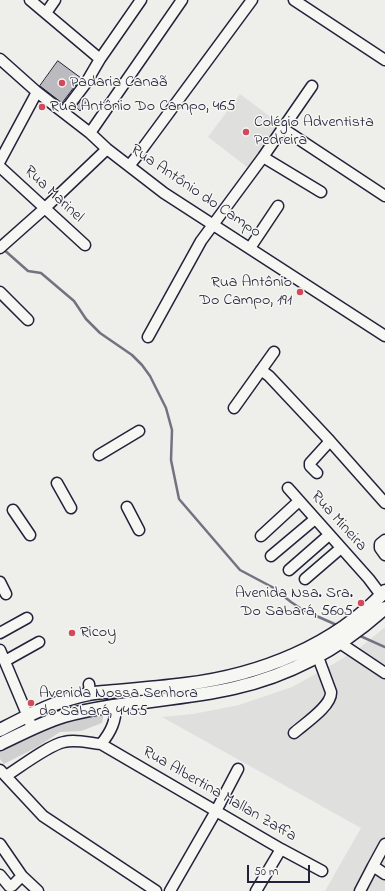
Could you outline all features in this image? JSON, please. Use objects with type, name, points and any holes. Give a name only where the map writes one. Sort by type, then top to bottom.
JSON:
[{"type":"main road","points":[[0,730],[27,715],[89,689],[185,684],[239,675],[268,666],[290,657],[327,638],[349,624],[383,593]]},
{"type":"main road","points":[[0,744],[32,728],[64,716],[116,705],[235,688],[293,669],[318,657],[340,643],[365,626],[385,608]]},
{"type":"street","points":[[30,0],[100,59]]},
{"type":"street","points":[[46,13],[55,0]]},
{"type":"street","points":[[64,112],[86,83],[100,59],[141,0]]},
{"type":"street","points":[[90,133],[182,0]]},
{"type":"street","points":[[128,166],[137,156],[252,0]]},
{"type":"street","points":[[294,0],[385,60]]},
{"type":"street","name":"Rua Antônio do Campo","points":[[0,59],[37,92],[90,133],[128,166],[164,193],[385,336]]},
{"type":"street","points":[[148,337],[201,241],[263,157],[312,86]]},
{"type":"street","points":[[0,161],[37,92]]},
{"type":"street","points":[[282,128],[385,196]]},
{"type":"street","points":[[0,248],[45,208],[107,149]]},
{"type":"street","points":[[263,157],[321,192]]},
{"type":"street","name":"Rua Marinel","points":[[0,167],[85,245]]},
{"type":"street","points":[[250,248],[278,206]]},
{"type":"street","points":[[0,292],[28,320]]},
{"type":"street","points":[[234,408],[265,373],[274,352]]},
{"type":"street","points":[[265,373],[330,441],[385,503]]},
{"type":"street","points":[[99,455],[139,431]]},
{"type":"street","points":[[317,473],[310,466],[310,463],[330,441]]},
{"type":"street","points":[[57,483],[71,508]]},
{"type":"street","name":"Rua Mineira","points":[[288,488],[383,593]]},
{"type":"street","points":[[261,536],[299,501]]},
{"type":"street","points":[[127,507],[139,530]]},
{"type":"street","points":[[13,510],[30,535]]},
{"type":"street","points":[[271,556],[315,519]]},
{"type":"street","points":[[289,570],[329,535]]},
{"type":"street","points":[[385,540],[380,544],[380,548],[385,555]]},
{"type":"street","points":[[305,580],[341,548]]},
{"type":"street","points":[[0,582],[6,594]]},
{"type":"street","points":[[0,633],[27,618]]},
{"type":"street","points":[[5,661],[39,642]]},
{"type":"street","points":[[340,643],[385,673]]},
{"type":"street","points":[[0,650],[32,728]]},
{"type":"street","points":[[294,733],[328,704],[332,697],[318,657]]},
{"type":"street","points":[[116,705],[116,715],[112,729],[101,744],[65,741],[54,745],[3,773],[43,816],[156,891]]},
{"type":"street","name":"Rua Albertina Mallan Zaffa","points":[[101,744],[281,849],[322,870]]},
{"type":"street","points":[[170,891],[216,811],[238,769]]},
{"type":"street","points":[[0,844],[22,876],[38,891]]},
{"type":"street","points":[[360,891],[385,844]]},
{"type":"street","points":[[256,891],[281,849]]},
{"type":"street","points":[[373,866],[385,874]]},
{"type":"street","points":[[0,874],[9,886],[12,886],[22,876]]},
{"type":"shaded area","name":"Colégio Adventista Pedreira","points":[[240,94],[284,127],[251,170],[208,137]]},
{"type":"shaded area","points":[[385,627],[385,891],[325,891],[361,828],[162,717],[193,714],[239,705],[292,687],[361,647]]},
{"type":"shaded area","points":[[104,712],[102,723],[81,731],[60,732],[37,747],[4,764],[0,759],[0,748],[43,726]]},
{"type":"building","name":"Padaria Canaã","points":[[58,61],[81,78],[62,103],[40,86]]},
{"type":"building","points":[[83,98],[87,101],[80,111],[76,107]]},
{"type":"waterway","points":[[2,248],[28,271],[41,273],[74,301],[86,319],[100,333],[132,355],[142,365],[150,376],[166,408],[172,430],[171,460],[179,499],[240,570],[272,587],[303,610],[339,626]]},
{"type":"waterway","points":[[358,635],[385,647]]},
{"type":"place","name":"Padaria Canaã","points":[[62,83]]},
{"type":"place","name":"Rua Antônio Do Campo, 465","points":[[42,107]]},
{"type":"place","name":"Colégio Adventista Pedreira","points":[[246,132]]},
{"type":"place","name":"Rua Antônio Do Campo, 191","points":[[300,292]]},
{"type":"place","name":"Avenida Nsa. Sra. Do Sabará, 5605","points":[[361,603]]},
{"type":"place","name":"Ricoy","points":[[72,633]]},
{"type":"place","name":"Avenida Nossa Senhora do Sabará, 4455","points":[[31,703]]}]
